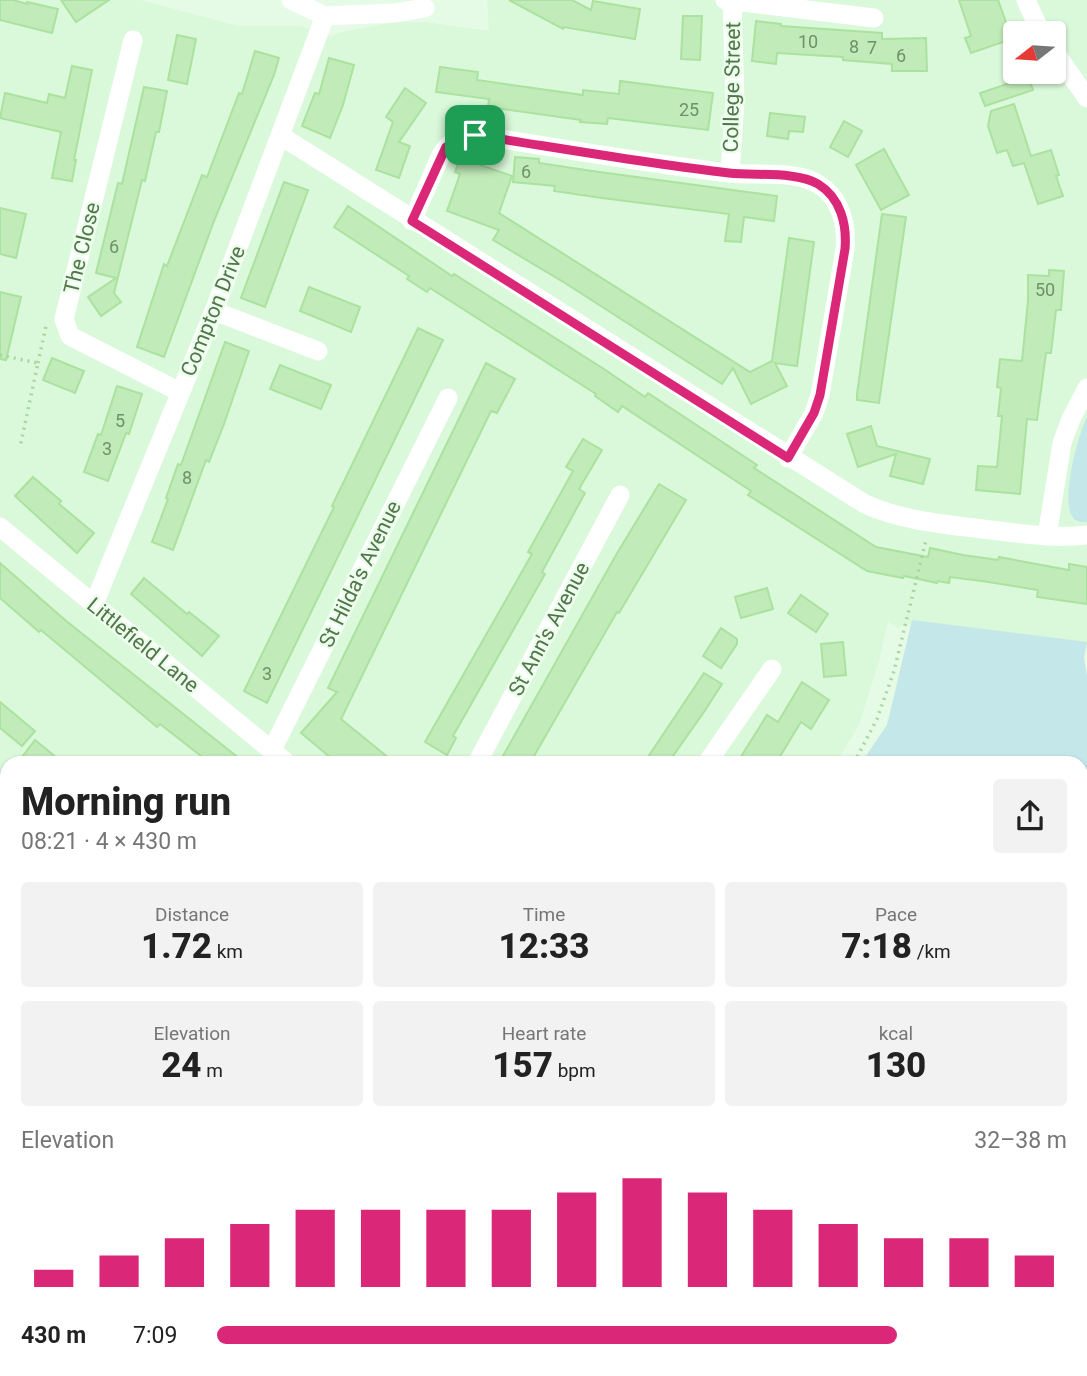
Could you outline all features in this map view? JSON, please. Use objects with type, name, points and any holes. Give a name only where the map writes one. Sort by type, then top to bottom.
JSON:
[{"type":"street","points":[[290,0],[325,16],[395,7],[425,8]]},
{"type":"street","points":[[725,0],[874,18]]},
{"type":"street","name":"College Street","points":[[730,173],[735,101],[732,0]]},
{"type":"street","points":[[1026,0],[1036,21]]},
{"type":"street","name":"Compton Drive","points":[[94,604],[214,312],[325,16]]},
{"type":"street","name":"The Close","points":[[133,40],[64,319],[71,336],[180,392]]},
{"type":"street","points":[[1066,68],[1086,96]]},
{"type":"street","points":[[412,221],[446,147],[464,136],[475,135],[730,173],[805,178],[819,184],[831,195],[843,220],[845,249],[820,395],[814,413],[788,458]]},
{"type":"street","points":[[281,136],[788,458],[886,514],[1047,536],[1087,535]]},
{"type":"street","points":[[214,312],[318,351]]},
{"type":"street","points":[[1047,536],[1062,443],[1087,388]]},
{"type":"street","name":"St Hilda's Avenue","points":[[279,756],[448,398]]},
{"type":"street","name":"St Ann's Avenue","points":[[481,756],[620,495]]},
{"type":"street","name":"Littlefield Lane","points":[[0,527],[278,756]]},
{"type":"street","points":[[712,756],[772,668]]},
{"type":"path","points":[[20,447],[46,326]]},
{"type":"path","points":[[0,355],[38,363]]},
{"type":"path","points":[[858,756],[877,719],[894,671],[930,522]]},
{"type":"shaded area","points":[[0,0],[141,0],[238,26],[300,26],[331,37],[337,33],[394,22],[425,22],[489,31],[487,0],[1087,0],[1087,645],[906,624],[898,628],[888,622],[859,725],[840,756],[0,756]]},
{"type":"shaded area","points":[[1087,417],[1085,522],[1076,521],[1072,516],[1068,495],[1075,451]]},
{"type":"shaded area","points":[[912,620],[1087,642],[1084,658],[1087,676],[1087,756],[866,756],[887,725]]},
{"type":"building","points":[[0,0],[27,2],[58,9],[52,33],[0,20]]},
{"type":"building","points":[[61,0],[109,0],[76,22]]},
{"type":"building","points":[[509,0],[572,0],[591,10],[593,1],[640,9],[635,39],[564,27],[563,29]]},
{"type":"building","points":[[959,0],[998,0],[1006,21],[1003,21],[1003,42],[971,53],[965,38],[971,36]]},
{"type":"building","points":[[683,16],[702,16],[700,60],[681,59]]},
{"type":"building","points":[[756,21],[781,26],[882,33],[882,39],[926,38],[927,71],[892,71],[892,64],[843,60],[843,57],[777,53],[776,64],[752,61]]},
{"type":"building","points":[[177,35],[196,39],[187,84],[168,80]]},
{"type":"building","points":[[255,51],[279,58],[274,75],[214,221],[164,357],[137,347],[164,264],[167,266],[202,175],[207,177],[239,93],[242,94]]},
{"type":"building","points":[[329,58],[354,65],[330,138],[302,126],[315,93],[319,94]]},
{"type":"building","points":[[72,66],[92,70],[72,181],[52,178],[61,132],[0,118],[5,93],[47,103],[49,94],[65,98]]},
{"type":"building","points":[[440,67],[478,72],[477,80],[583,95],[583,90],[619,94],[620,81],[713,93],[708,130],[608,118],[607,124],[580,122],[581,120],[488,107],[489,99],[436,92]]},
{"type":"building","points":[[1007,84],[1031,84],[1033,90],[985,106],[980,93]]},
{"type":"building","points":[[144,87],[167,91],[159,132],[156,132],[145,181],[142,180],[114,293],[121,302],[101,316],[88,297],[116,278],[96,273],[118,183],[122,184]]},
{"type":"building","points":[[405,88],[426,103],[399,142],[410,146],[399,178],[376,170],[393,122],[386,117]]},
{"type":"building","points":[[1014,104],[1031,156],[1051,150],[1063,196],[1038,204],[1024,163],[1013,166],[1007,150],[997,153],[988,126],[991,111]]},
{"type":"building","points":[[770,113],[805,117],[803,132],[789,131],[788,139],[767,136]]},
{"type":"building","points":[[844,121],[862,131],[848,157],[830,147]]},
{"type":"building","points":[[884,149],[909,195],[881,210],[856,165]]},
{"type":"building","points":[[515,157],[539,159],[539,163],[592,171],[777,196],[774,221],[744,217],[741,242],[725,241],[729,214],[554,191],[555,186],[513,182]]},
{"type":"building","points":[[460,158],[512,176],[499,213],[750,372],[772,361],[789,238],[814,242],[797,366],[775,363],[787,386],[751,404],[733,368],[722,384],[493,240],[499,230],[447,211],[460,174],[455,172]]},
{"type":"building","points":[[284,182],[308,190],[265,307],[241,298]]},
{"type":"building","points":[[348,206],[452,276],[454,274],[645,397],[648,393],[757,465],[754,468],[876,547],[928,557],[930,548],[1069,570],[1069,564],[1087,567],[1087,604],[1037,597],[1038,590],[982,581],[950,577],[949,583],[937,583],[867,571],[748,495],[751,491],[622,406],[618,412],[595,396],[596,394],[430,288],[427,292],[407,279],[409,276],[334,227]]},
{"type":"building","points":[[0,208],[26,214],[16,258],[0,254]]},
{"type":"building","points":[[882,214],[906,217],[879,403],[857,400],[857,394]]},
{"type":"building","points":[[1049,270],[1064,271],[1061,310],[1056,310],[1051,353],[1046,353],[1037,420],[1027,419],[1020,494],[976,490],[978,466],[997,467],[1002,416],[998,416],[1000,359],[1022,361],[1028,275],[1049,276]]},
{"type":"building","points":[[309,287],[360,307],[351,332],[300,311]]},
{"type":"building","points":[[0,292],[21,297],[6,360],[0,359]]},
{"type":"building","points":[[418,328],[443,340],[267,703],[244,691]]},
{"type":"building","points":[[225,342],[249,351],[224,424],[209,462],[206,460],[173,550],[152,542],[178,464],[181,465]]},
{"type":"building","points":[[52,358],[84,371],[75,393],[43,380]]},
{"type":"building","points":[[486,363],[515,379],[497,413],[491,411],[341,719],[386,756],[329,756],[301,733],[337,692],[328,688]]},
{"type":"building","points":[[280,365],[331,385],[321,409],[270,389]]},
{"type":"building","points":[[117,386],[142,394],[129,434],[126,433],[108,481],[84,472],[98,434],[101,435]]},
{"type":"building","points":[[871,426],[877,446],[930,459],[923,484],[890,476],[896,454],[858,467],[847,434]]},
{"type":"building","points":[[583,439],[602,450],[579,489],[585,493],[542,572],[545,574],[453,736],[456,738],[447,755],[425,742],[532,554],[528,552],[573,471],[566,467]]},
{"type":"building","points":[[33,477],[61,501],[59,504],[94,533],[77,553],[15,496]]},
{"type":"building","points":[[659,484],[686,500],[619,613],[617,612],[534,756],[503,756]]},
{"type":"building","points":[[0,563],[65,620],[236,756],[201,756],[160,724],[157,727],[0,598]]},
{"type":"building","points":[[144,578],[187,614],[189,612],[219,636],[202,656],[131,594]]},
{"type":"building","points":[[767,588],[773,609],[741,618],[735,597]]},
{"type":"building","points":[[801,595],[828,614],[816,632],[788,613]]},
{"type":"building","points":[[721,628],[737,639],[737,644],[721,668],[703,656]]},
{"type":"building","points":[[843,642],[846,675],[824,677],[821,644]]},
{"type":"building","points":[[704,673],[722,684],[673,756],[649,756]]},
{"type":"building","points":[[802,682],[829,700],[811,729],[801,722],[780,756],[741,756],[767,715],[778,722]]},
{"type":"building","points":[[0,702],[35,731],[22,746],[0,728]]},
{"type":"building","points":[[35,740],[54,756],[23,756]]},
{"type":"route","points":[[475,135],[730,173],[805,178],[819,184],[831,195],[838,206],[846,234],[824,378],[814,413],[788,458],[412,221],[446,147],[464,136],[475,135]]}]
